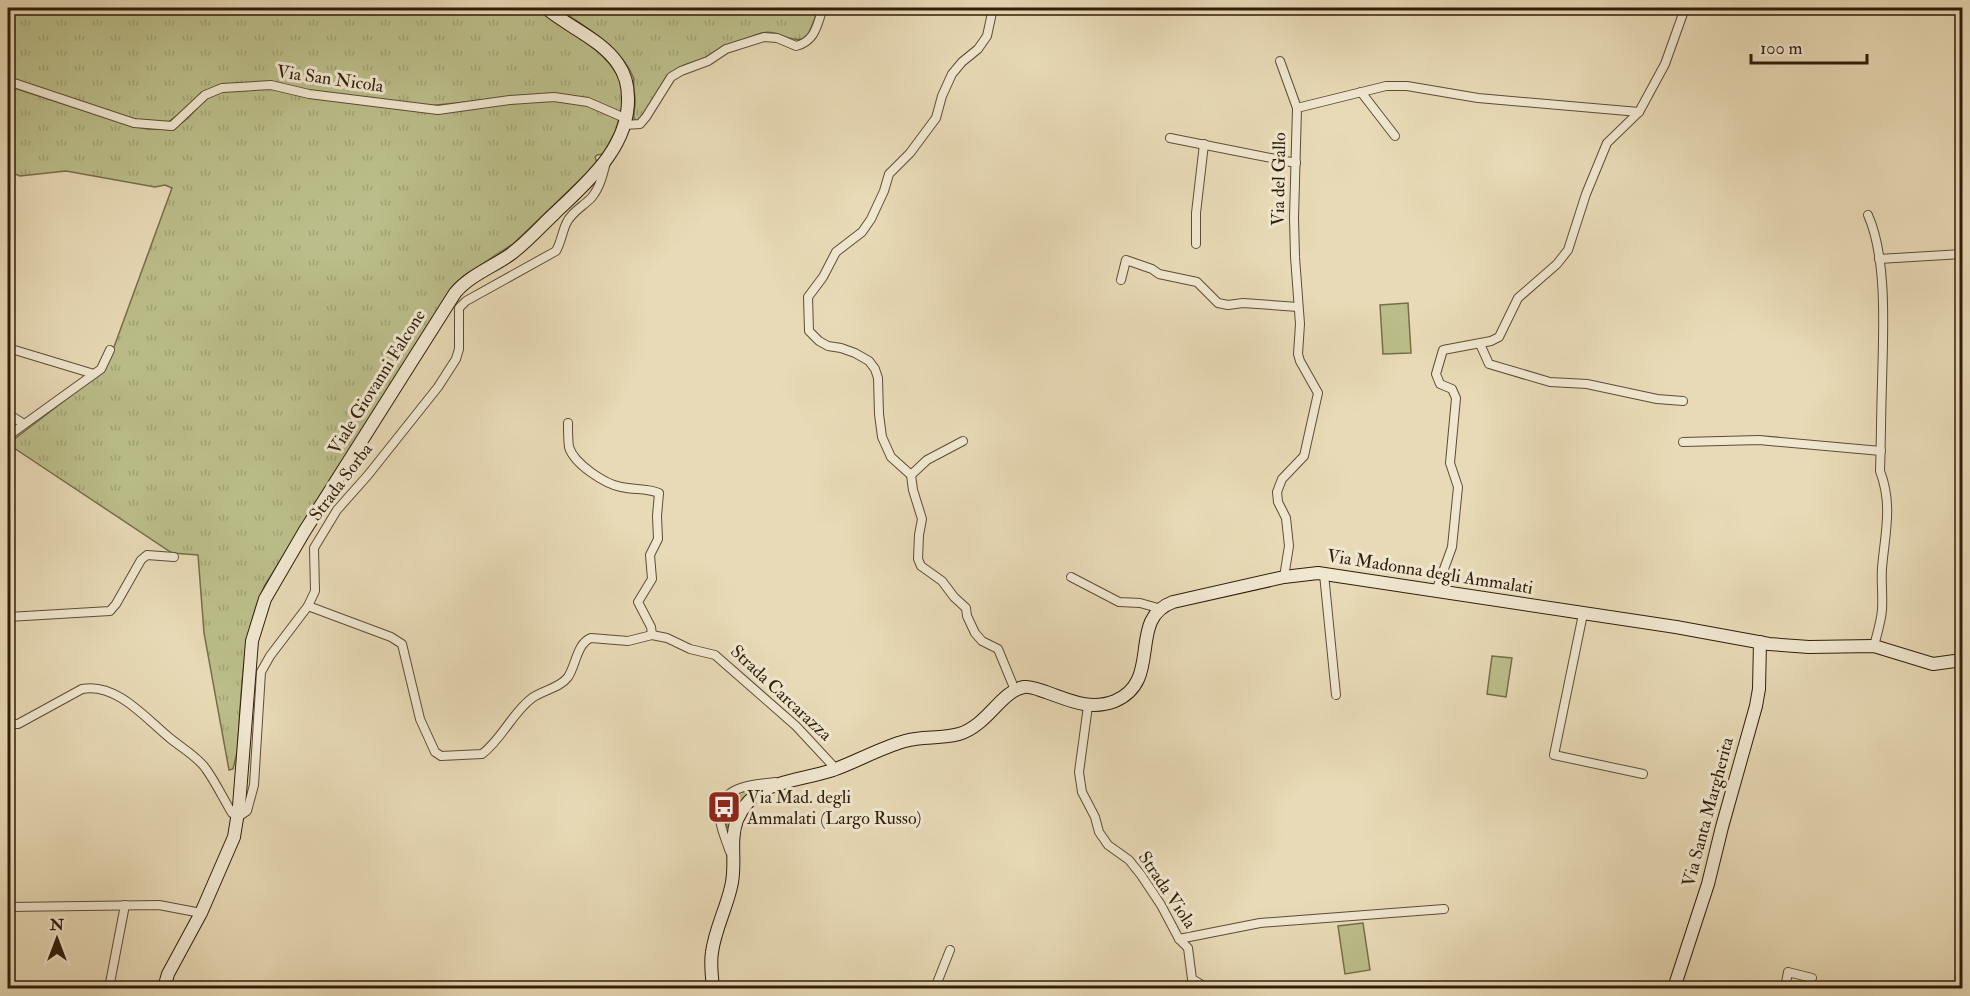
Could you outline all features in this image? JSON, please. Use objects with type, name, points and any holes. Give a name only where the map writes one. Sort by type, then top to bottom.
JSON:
[{"type":"street","points":[[546,8],[602,48],[617,62],[627,84],[626,122],[640,124],[671,77],[708,61],[726,49],[764,37],[777,38],[796,46],[808,42],[813,36],[823,8]]},
{"type":"street","points":[[993,8],[987,36],[978,49],[952,74],[942,96],[936,118],[910,153],[889,174],[871,219],[862,232],[836,252],[823,277],[813,287],[808,297],[809,331],[828,346],[855,353],[869,361],[875,369],[879,378],[879,414],[882,437],[891,457],[911,476],[922,519],[918,559],[921,566],[942,581],[966,608],[971,626],[982,641],[998,649],[1015,690]]},
{"type":"street","points":[[1436,591],[1452,547],[1458,488],[1450,463],[1456,398],[1452,389],[1440,384],[1436,374],[1443,350],[1480,344],[1499,337],[1518,298],[1557,264],[1568,250],[1586,194],[1607,143],[1639,112],[1665,64],[1685,8]]},
{"type":"street","points":[[1280,61],[1298,108]]},
{"type":"street","name":"Via San Nicola","points":[[8,81],[134,123],[151,126],[172,126],[205,95],[222,88],[271,85],[309,94],[438,110],[510,100],[554,97],[588,102],[626,122]]},
{"type":"street","name":"Via del Gallo","points":[[1284,577],[1289,546],[1286,518],[1278,502],[1277,492],[1282,479],[1304,456],[1318,393],[1300,361],[1294,256],[1298,108],[1386,86],[1407,86],[1478,98],[1639,112]]},
{"type":"street","points":[[1361,92],[1395,136]]},
{"type":"street","name":"Viale Giovanni Falcone","points":[[238,817],[252,641],[265,599],[278,574],[455,293],[466,282],[520,247],[588,181],[607,159],[626,122]]},
{"type":"street","points":[[1170,138],[1296,163]]},
{"type":"street","points":[[1196,244],[1196,213],[1204,144]]},
{"type":"street","name":"Strada Sorba","points":[[164,988],[168,974],[201,913],[234,837],[238,817],[247,810],[255,785],[261,672],[270,656],[308,606],[315,591],[314,548],[337,510],[424,405],[456,359],[459,349],[459,308],[466,301],[556,251],[566,224],[572,215],[593,196],[607,159]]},
{"type":"street","points":[[1868,215],[1879,259],[1882,289],[1884,328],[1880,471],[1886,486],[1888,506],[1887,537],[1882,568],[1882,610],[1874,646]]},
{"type":"street","points":[[1879,259],[1962,254]]},
{"type":"street","points":[[1121,279],[1126,260],[1152,269],[1159,274],[1197,282],[1218,303],[1298,307]]},
{"type":"street","points":[[1480,344],[1489,364],[1550,382],[1587,384],[1657,399],[1683,401]]},
{"type":"street","points":[[8,348],[94,374]]},
{"type":"street","points":[[8,436],[101,369],[110,350]]},
{"type":"street","points":[[8,414],[24,424]]},
{"type":"street","points":[[568,423],[570,449],[594,476],[623,487],[650,489],[659,493],[658,539],[650,555],[652,579],[638,602],[651,627],[652,635]]},
{"type":"street","points":[[1683,442],[1759,440],[1881,451]]},
{"type":"street","points":[[911,476],[927,460],[963,441]]},
{"type":"street","points":[[8,617],[110,611],[141,560],[147,555],[174,557]]},
{"type":"street","name":"Via Madonna degli Ammalati","points":[[1158,608],[1173,602],[1310,573],[1760,642],[1809,647],[1874,646],[1924,663],[1944,664],[1962,660]]},
{"type":"street","points":[[1324,574],[1336,695]]},
{"type":"street","points":[[733,864],[721,826],[721,806],[729,794],[740,788],[808,777],[836,769],[905,741],[967,732],[976,727],[1015,690],[1029,687],[1088,706],[1118,700],[1126,694],[1138,681],[1144,663],[1148,631],[1158,608],[1140,603],[1119,602],[1071,577]]},
{"type":"street","name":"Strada Carcarazza","points":[[308,606],[391,637],[402,644],[420,719],[435,752],[441,756],[482,754],[534,696],[566,680],[582,645],[587,640],[591,638],[628,641],[652,635],[667,638],[690,649],[715,655],[795,726],[836,769]]},
{"type":"street","points":[[1583,614],[1554,755],[1643,774]]},
{"type":"street","name":"Via Santa Margherita","points":[[1675,988],[1708,884],[1756,706],[1759,689],[1760,642]]},
{"type":"street","points":[[8,724],[18,724],[82,689],[90,687],[107,691],[150,718],[161,731],[205,767],[232,813],[238,817]]},
{"type":"street","name":"Strada Viola","points":[[1088,706],[1079,772],[1082,792],[1095,817],[1099,832],[1108,845],[1129,860],[1141,875],[1161,904],[1179,939],[1188,948],[1192,979],[1208,988]]},
{"type":"street","points":[[713,988],[711,954],[731,890],[734,832],[742,811],[754,796],[767,788],[787,781]]},
{"type":"street","points":[[109,988],[125,905]]},
{"type":"street","points":[[8,908],[159,905],[201,913]]},
{"type":"street","points":[[1179,939],[1260,922],[1444,909]]},
{"type":"street","points":[[935,988],[950,950]]},
{"type":"street","points":[[1785,988],[1788,972],[1812,978]]},
{"type":"green space","points":[[8,8],[538,8],[588,44],[610,65],[618,77],[622,90],[622,113],[587,99],[509,98],[426,106],[317,92],[271,83],[216,86],[167,123],[145,123],[8,78]]},
{"type":"green space","points":[[562,8],[819,8],[807,38],[794,39],[774,33],[762,33],[714,55],[684,65],[672,76],[638,121],[634,119],[634,79],[629,68],[613,49],[561,10]]},
{"type":"green space","points":[[8,86],[132,126],[148,129],[176,127],[188,118],[207,97],[224,90],[270,87],[439,112],[554,99],[586,104],[619,118],[616,130],[603,154],[595,157],[597,163],[513,244],[468,273],[453,286],[265,585],[246,646],[237,753],[233,769],[229,770],[204,633],[198,555],[172,553],[8,444],[103,371],[110,358],[172,188],[165,185],[155,187],[66,171],[20,176],[8,171]]},
{"type":"green space","points":[[1408,303],[1411,353],[1383,354],[1380,305]]},
{"type":"green space","points":[[1492,656],[1512,658],[1506,697],[1487,694]]},
{"type":"green space","points":[[755,788],[730,828],[727,827],[726,810],[729,800],[739,793]]},
{"type":"green space","points":[[1363,923],[1370,970],[1345,974],[1338,926]]},
{"type":"place","name":"Via Mad. degli Ammalati (Largo Russo)","points":[[724,807]]}]
